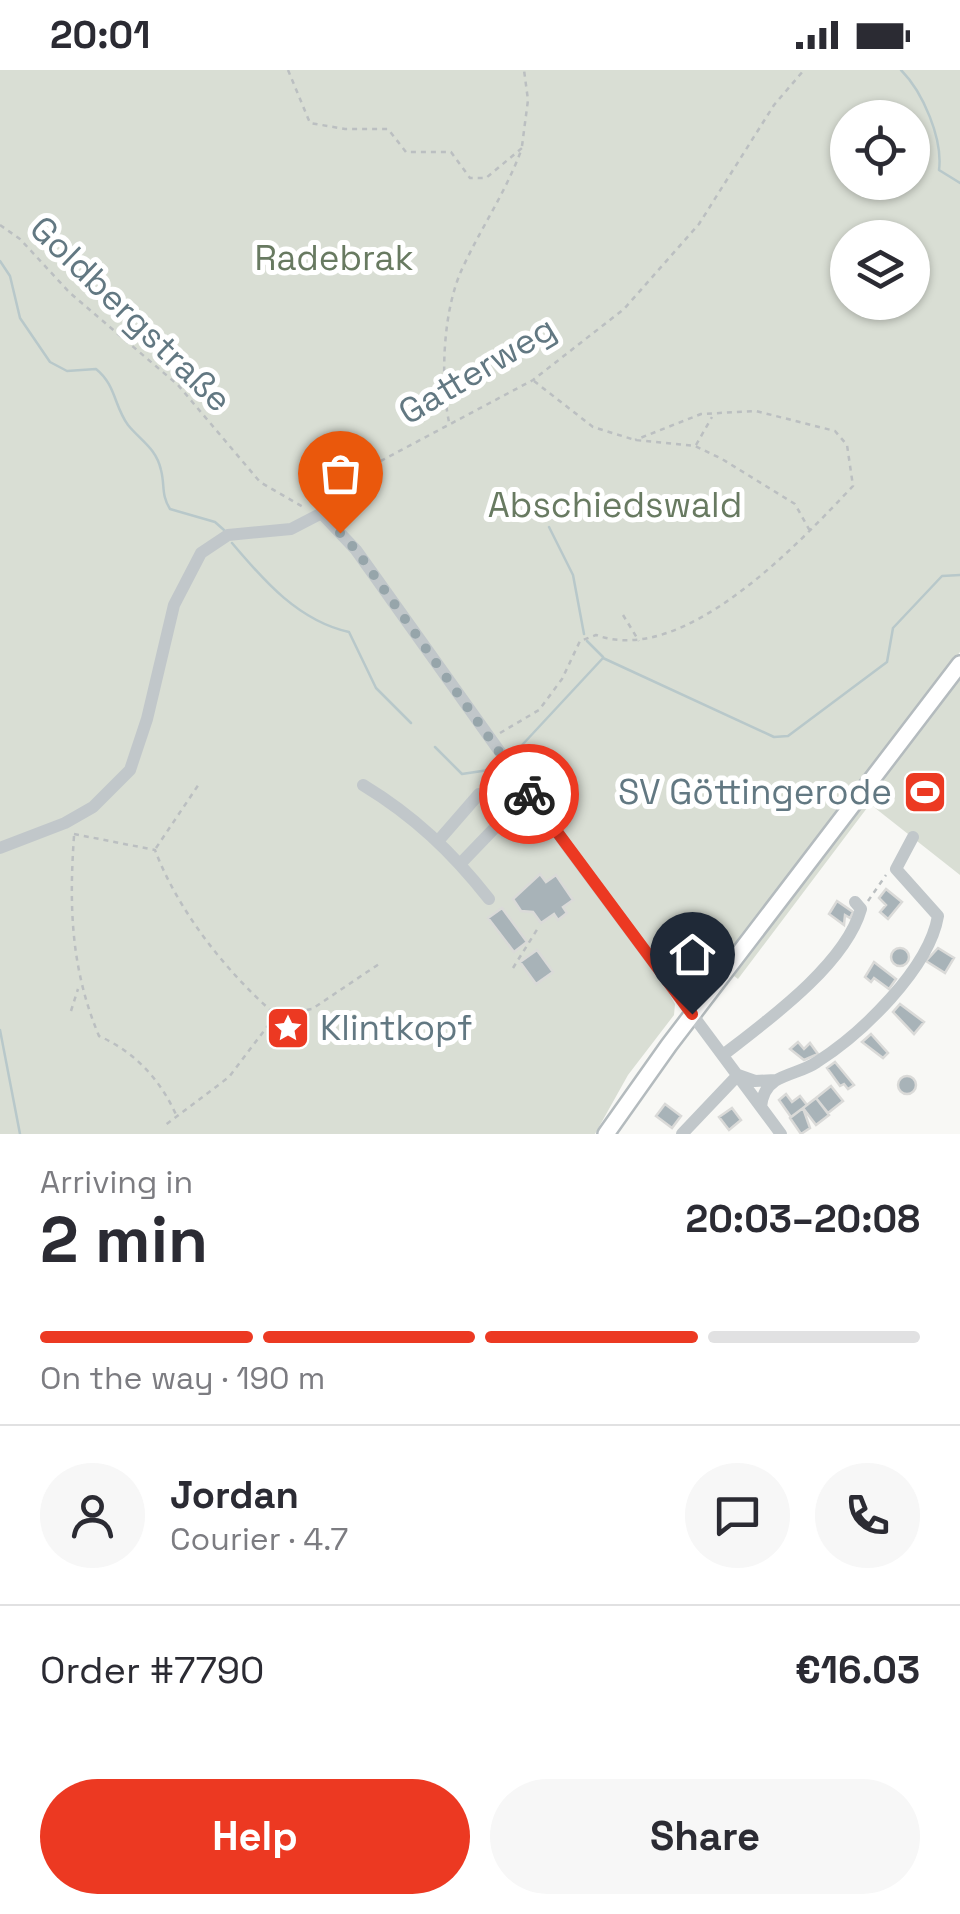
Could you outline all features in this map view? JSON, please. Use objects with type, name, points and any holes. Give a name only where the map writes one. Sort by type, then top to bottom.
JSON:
[{"type":"main road","points":[[606,1134],[692,1014],[960,664]]},
{"type":"street","points":[[0,848],[70,829],[116,788],[130,770],[147,720],[174,604],[201,553],[228,535],[291,529],[321,516],[356,550],[505,761],[781,1134]]},
{"type":"street","points":[[363,785],[439,840],[489,899]]},
{"type":"street","points":[[439,840],[479,794]]},
{"type":"street","points":[[460,863],[511,811]]},
{"type":"street","points":[[738,1075],[755,1081],[776,1080],[819,1061],[867,1022],[899,987],[930,938],[938,916],[896,869],[913,837]]},
{"type":"street","points":[[723,1055],[795,996],[857,908]]},
{"type":"street","points":[[682,1134],[738,1075]]},
{"type":"street","points":[[761,1107],[762,1096],[776,1080]]},
{"type":"path","points":[[288,70],[310,123],[344,130],[388,129],[406,152],[451,152],[470,178],[486,178],[522,148]]},
{"type":"path","points":[[450,424],[441,366],[460,271],[505,195],[522,148],[528,100],[524,70]]},
{"type":"path","name":"Gatterweg","points":[[321,516],[375,464],[533,380],[624,309],[699,224],[774,105],[804,70]]},
{"type":"path","name":"Goldbergstraße","points":[[0,225],[20,239],[70,293],[178,385],[260,482],[321,516]]},
{"type":"path","points":[[533,380],[593,426],[635,440],[695,446],[795,504],[810,532]]},
{"type":"path","points":[[490,740],[538,710],[562,679],[580,641],[596,635],[615,642],[640,642],[742,592],[810,532],[853,486],[847,445],[835,431],[756,411],[678,422],[635,440]]},
{"type":"path","points":[[695,446],[713,415]]},
{"type":"path","points":[[350,436],[375,464]]},
{"type":"path","points":[[624,615],[640,642]]},
{"type":"path","points":[[156,850],[198,784]]},
{"type":"path","points":[[177,1117],[167,1093],[128,1050],[99,1036],[79,987],[70,829],[156,850],[202,932],[248,991],[276,1015]]},
{"type":"path","points":[[857,908],[896,869]]},
{"type":"path","points":[[513,968],[538,928]]},
{"type":"path","points":[[164,1126],[237,1069],[276,1015],[312,1009],[379,964]]},
{"type":"path","points":[[71,1011],[79,987]]},
{"type":"green space","points":[[0,70],[960,70],[960,652],[700,989],[676,976],[665,986],[675,1004],[674,1015],[628,1075],[595,1134],[0,1134]]},
{"type":"green space","name":"SV Göttingerode","points":[[960,676],[960,875],[870,804],[738,979],[734,976]]},
{"type":"building","points":[[540,874],[546,882],[556,875],[573,900],[563,907],[567,913],[558,920],[554,914],[541,923],[533,912],[521,911],[513,899]]},
{"type":"building","points":[[886,889],[902,902],[888,919],[880,912],[886,905],[879,898]]},
{"type":"building","points":[[837,901],[853,912],[850,918],[845,915],[844,925],[829,914]]},
{"type":"building","points":[[502,908],[527,942],[514,952],[488,918]]},
{"type":"building","points":[[900,948],[909,957],[900,966],[891,957]]},
{"type":"building","points":[[938,948],[954,958],[945,973],[926,961]]},
{"type":"building","points":[[537,950],[553,972],[536,984],[520,962]]},
{"type":"building","points":[[874,962],[896,979],[889,989],[874,978],[871,982],[865,977]]},
{"type":"building","points":[[900,1004],[924,1022],[914,1034],[893,1012]]},
{"type":"building","points":[[871,1034],[888,1053],[883,1058],[862,1042]]},
{"type":"building","points":[[798,1042],[804,1049],[810,1043],[818,1054],[804,1060],[790,1049]]},
{"type":"building","points":[[835,1062],[854,1085],[848,1089],[844,1084],[840,1086],[827,1068]]},
{"type":"building","points":[[907,1076],[916,1085],[907,1094],[898,1085]]},
{"type":"building","points":[[831,1086],[843,1101],[828,1113],[816,1098]]},
{"type":"building","points":[[786,1094],[792,1102],[800,1096],[807,1105],[791,1117],[779,1100]]},
{"type":"building","points":[[816,1098],[829,1115],[816,1125],[803,1108]]},
{"type":"building","points":[[665,1104],[681,1116],[672,1128],[656,1116]]},
{"type":"building","points":[[732,1108],[741,1120],[729,1130],[719,1117]]},
{"type":"building","points":[[803,1108],[810,1128],[801,1134],[790,1118]]},
{"type":"waterway","points":[[901,70],[930,117],[938,144],[939,170],[960,183]]},
{"type":"waterway","points":[[0,261],[10,276],[20,318],[50,362],[67,371],[96,369],[107,382],[128,425],[156,456],[170,509],[215,522],[224,530]]},
{"type":"waterway","points":[[549,527],[573,575],[584,634]]},
{"type":"waterway","points":[[232,543],[298,609],[349,632],[376,688],[411,723]]},
{"type":"waterway","points":[[510,758],[603,658],[774,737],[788,736],[887,662],[893,628],[942,576],[960,575]]},
{"type":"waterway","points":[[587,641],[603,657]]},
{"type":"waterway","points":[[435,747],[462,774],[502,768]]},
{"type":"waterway","points":[[0,1030],[20,1134]]},
{"type":"way so far","points":[[340,533],[529,794]]},
{"type":"place","name":"SV Göttingerode","points":[[925,792]]},
{"type":"place","name":"Klintkopf","points":[[288,1028]]},
{"type":"route","points":[[529,794],[692,1014]]},
{"type":"park label","name":"Radebrak","points":[[334,258]]},
{"type":"park label","name":"Abschiedswald","points":[[615,505]]}]
